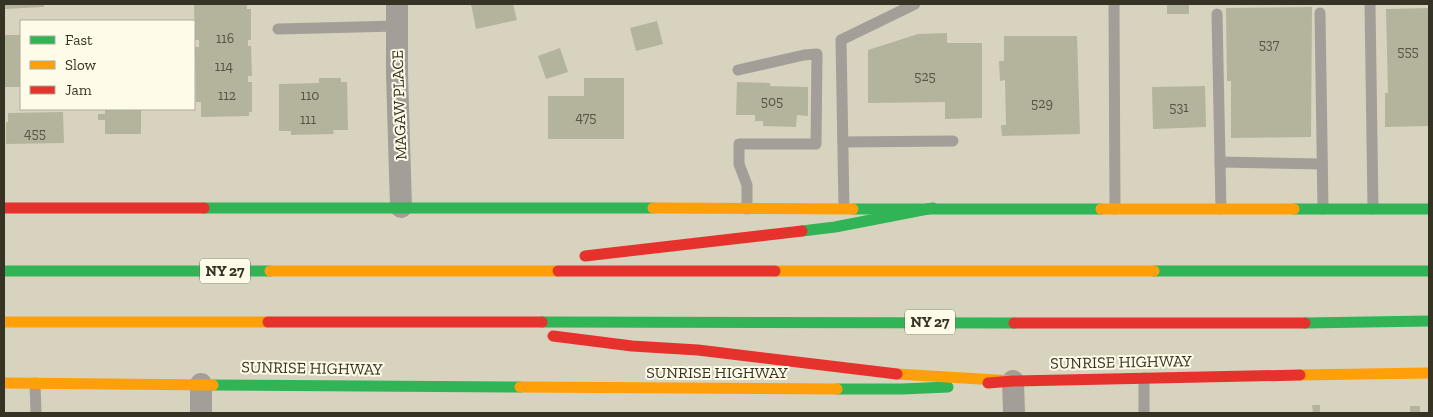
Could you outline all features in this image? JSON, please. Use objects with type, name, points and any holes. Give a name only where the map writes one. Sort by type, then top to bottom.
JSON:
[{"type":"main road","points":[[4,208],[1429,209]]},
{"type":"main road","points":[[572,258],[835,227],[932,208]]},
{"type":"main road","points":[[447,271],[552,260]]},
{"type":"main road","name":"NY 27","points":[[4,271],[1429,271]]},
{"type":"main road","name":"NY 27","points":[[4,322],[1429,321]]},
{"type":"main road","points":[[430,322],[526,333]]},
{"type":"main road","points":[[545,336],[632,346],[698,350],[897,374],[1013,381]]},
{"type":"main road","name":"SUNRISE HIGHWAY","points":[[4,383],[902,389],[1013,381],[1429,373]]},
{"type":"street","name":"MAGAW PLACE","points":[[397,4],[401,207]]},
{"type":"street","points":[[1013,381],[1014,413]]},
{"type":"street","points":[[201,384],[201,413]]},
{"type":"lane","points":[[844,208],[841,40],[915,4]]},
{"type":"lane","points":[[1114,4],[1116,209]]},
{"type":"lane","points":[[1370,4],[1373,210]]},
{"type":"lane","points":[[1320,13],[1323,210]]},
{"type":"lane","points":[[1217,14],[1221,209]]},
{"type":"lane","points":[[278,29],[397,26]]},
{"type":"lane","points":[[738,70],[804,55],[817,54],[816,144],[739,144],[739,164],[747,185],[747,209]]},
{"type":"lane","points":[[843,142],[953,140]]},
{"type":"lane","points":[[1220,162],[1322,164]]},
{"type":"lane","points":[[1144,378],[1144,413]]},
{"type":"lane","points":[[35,383],[36,413]]},
{"type":"building","points":[[4,4],[44,4],[44,7],[4,9]]},
{"type":"building","points":[[194,4],[247,4],[247,9],[251,9],[251,40],[248,40],[248,46],[251,46],[252,76],[248,76],[248,82],[252,82],[252,112],[249,112],[249,116],[201,117],[201,102],[196,102],[195,47],[199,47],[199,40],[195,40]]},
{"type":"building","points":[[471,4],[513,4],[517,20],[476,29]]},
{"type":"building","points":[[1167,4],[1189,4],[1189,14],[1167,14]]},
{"type":"building","points":[[1312,7],[1311,137],[1231,138],[1231,81],[1227,81],[1226,8]]},
{"type":"building","points":[[1429,8],[1429,126],[1385,127],[1385,93],[1388,93],[1386,9]]},
{"type":"building","points":[[657,21],[663,44],[636,51],[630,28]]},
{"type":"building","points":[[947,33],[947,43],[982,43],[982,118],[945,119],[945,102],[868,103],[868,50],[918,34]]},
{"type":"building","points":[[4,35],[20,35],[20,87],[4,87]]},
{"type":"building","points":[[1004,36],[1077,36],[1080,134],[1002,136],[1001,125],[1006,125],[1005,80],[1000,81],[999,61],[1004,61]]},
{"type":"building","points":[[560,48],[568,72],[546,79],[538,56]]},
{"type":"building","points":[[319,78],[341,78],[341,82],[347,82],[348,130],[333,130],[334,134],[291,135],[291,131],[279,131],[279,84],[319,83]]},
{"type":"building","points":[[584,78],[624,78],[624,139],[548,139],[548,96],[584,96]]},
{"type":"building","points":[[737,82],[770,83],[770,86],[808,87],[808,116],[797,115],[796,127],[763,126],[763,121],[755,121],[755,115],[736,115]]},
{"type":"building","points":[[1205,86],[1206,127],[1153,129],[1152,87]]},
{"type":"building","points":[[105,110],[141,110],[141,134],[105,134],[105,120],[98,120],[98,114],[105,114]]},
{"type":"building","points":[[63,112],[64,143],[6,144],[8,113]]},
{"type":"building","points":[[1312,405],[1320,405],[1320,413],[1313,413]]},
{"type":"building","points":[[1410,406],[1420,406],[1420,413],[1410,413]]},
{"type":"traffic: fast","points":[[204,208],[653,208]]},
{"type":"traffic: fast","points":[[802,231],[835,227],[933,208]]},
{"type":"traffic: fast","points":[[853,209],[1101,209]]},
{"type":"traffic: fast","points":[[1294,209],[1429,209]]},
{"type":"traffic: fast","points":[[4,271],[270,271]]},
{"type":"traffic: fast","points":[[1154,271],[1429,271]]},
{"type":"traffic: fast","points":[[1305,323],[1429,321]]},
{"type":"traffic: fast","points":[[542,322],[1014,323]]},
{"type":"traffic: fast","points":[[213,385],[520,387]]},
{"type":"traffic: fast","points":[[837,389],[948,387]]},
{"type":"traffic: slow","points":[[653,208],[853,209]]},
{"type":"traffic: slow","points":[[1101,209],[1294,209]]},
{"type":"traffic: slow","points":[[270,271],[558,271]]},
{"type":"traffic: slow","points":[[775,271],[1154,271]]},
{"type":"traffic: slow","points":[[4,322],[268,322]]},
{"type":"traffic: slow","points":[[1300,375],[1429,373]]},
{"type":"traffic: slow","points":[[897,374],[1013,381]]},
{"type":"traffic: slow","points":[[4,383],[213,385]]},
{"type":"traffic: slow","points":[[520,387],[837,389]]},
{"type":"traffic: jam","points":[[4,208],[204,208]]},
{"type":"traffic: jam","points":[[585,256],[802,231]]},
{"type":"traffic: jam","points":[[558,271],[775,271]]},
{"type":"traffic: jam","points":[[268,322],[542,322]]},
{"type":"traffic: jam","points":[[1014,323],[1305,323]]},
{"type":"traffic: jam","points":[[553,336],[632,346],[698,350],[897,374]]},
{"type":"traffic: jam","points":[[988,383],[1300,375]]}]
